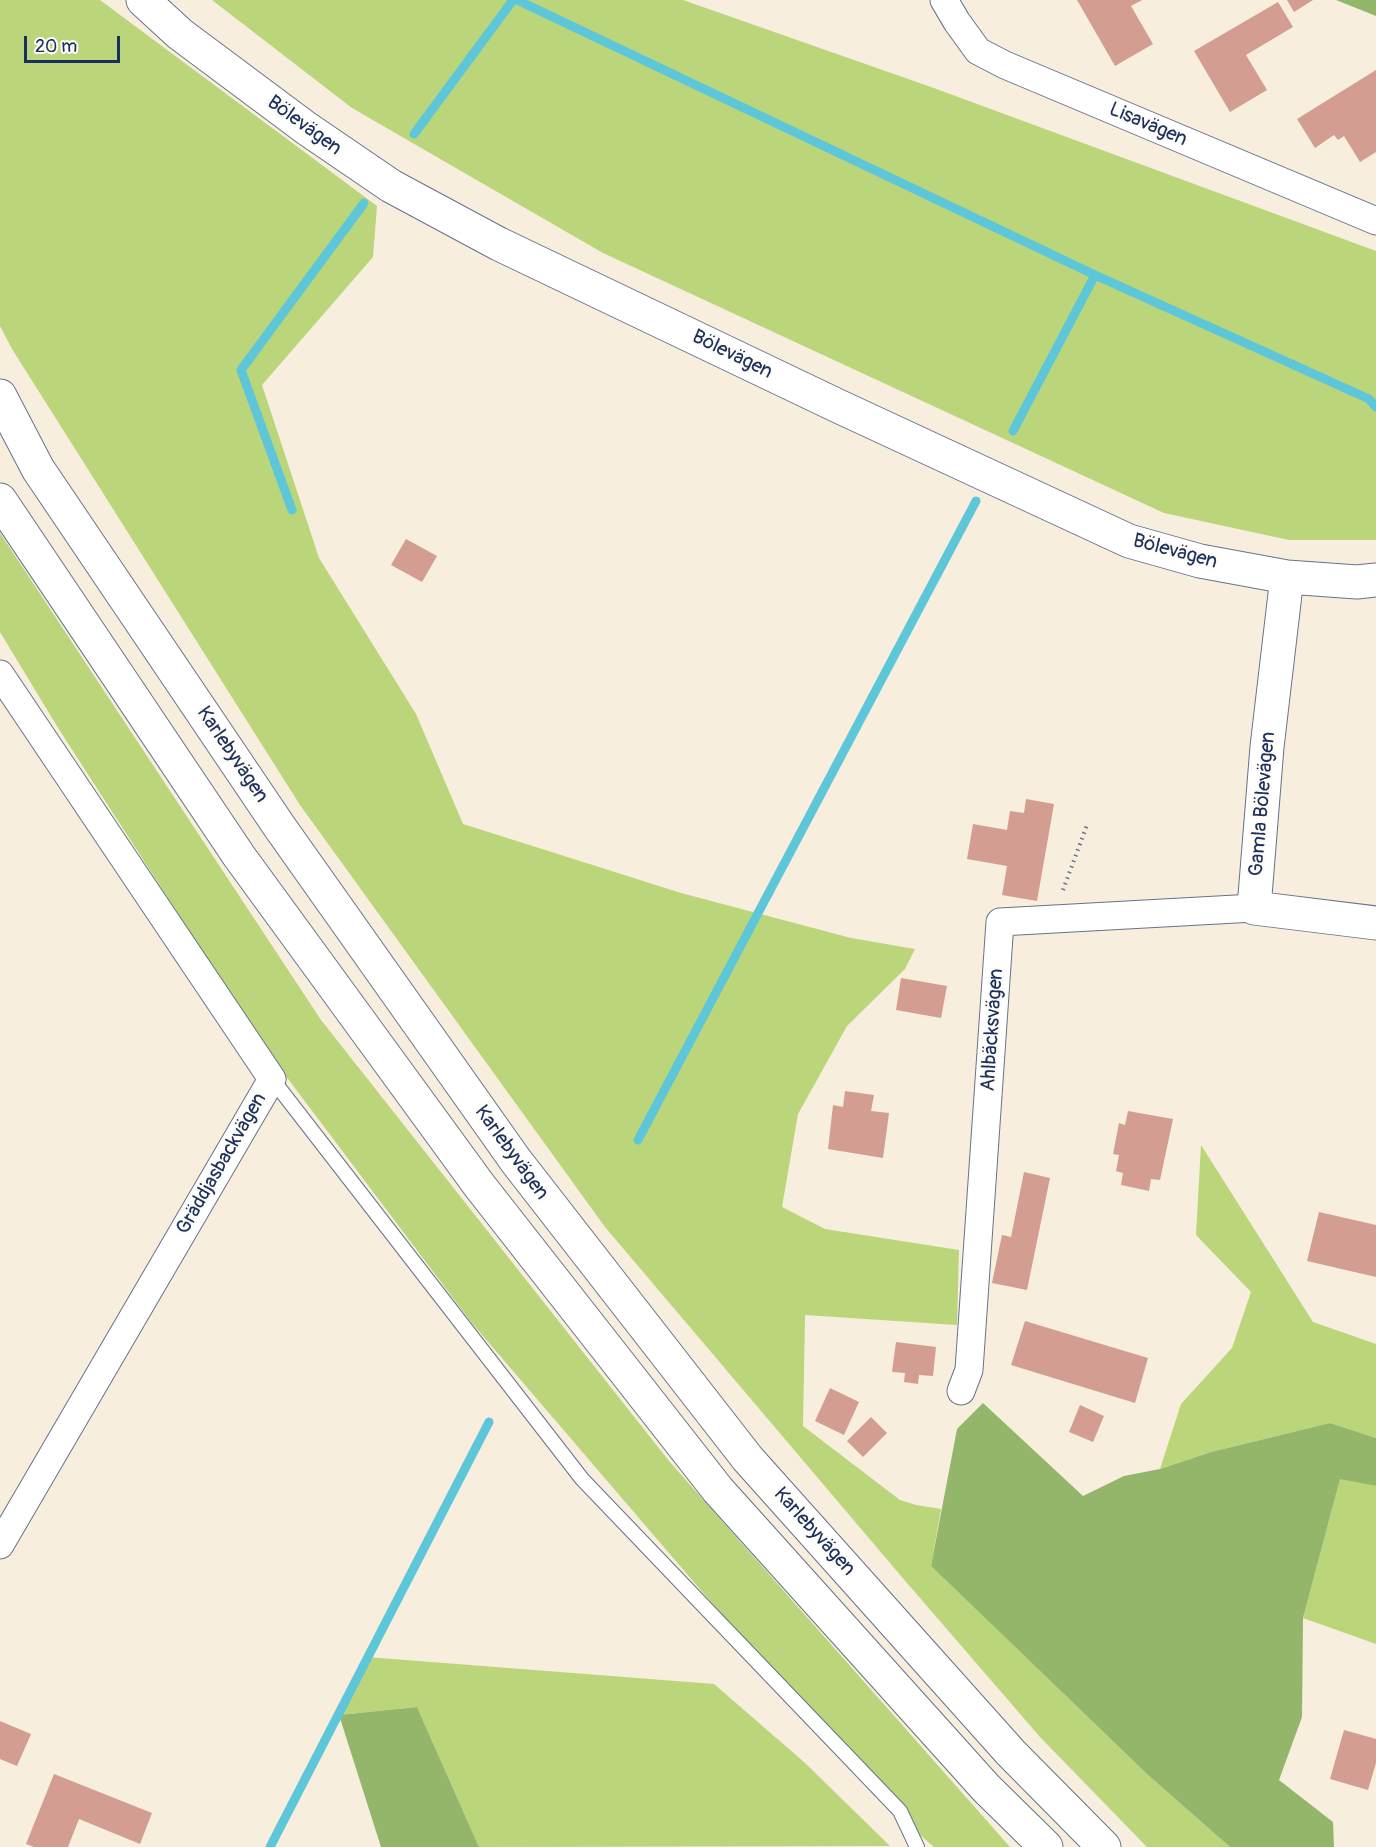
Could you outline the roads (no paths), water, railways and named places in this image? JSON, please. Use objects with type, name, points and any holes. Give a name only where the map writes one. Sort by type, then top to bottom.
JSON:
[{"type":"main road","name":"Bölevägen","points":[[143,0],[180,34],[306,128],[391,186],[499,244],[828,401],[1129,540],[1200,561],[1287,577],[1357,582],[1376,579]]},
{"type":"main road","name":"Karlebyvägen","points":[[0,396],[38,469],[279,826],[516,1161],[748,1459],[1011,1753],[1104,1847]]},
{"type":"main road","points":[[0,500],[239,856],[479,1185],[717,1490],[986,1788],[1046,1847]]},
{"type":"main road","name":"Gamla Bölevägen","points":[[1254,908],[1267,747],[1287,577]]},
{"type":"main road","points":[[1254,908],[1376,923]]},
{"type":"street","name":"Lisavägen","points":[[944,0],[978,51],[1005,65],[1376,221]]},
{"type":"street","name":"Gräddjasbackvägen","points":[[0,674],[272,1079],[0,1545]]},
{"type":"street","name":"Ahlbäcksvägen","points":[[961,1391],[969,1370],[1000,922],[1254,908]]},
{"type":"lane","points":[[272,1079],[582,1479],[900,1811],[917,1847]]},
{"type":"waterway","points":[[414,134],[513,0]]},
{"type":"waterway","points":[[517,0],[1095,275],[1369,399],[1376,407]]},
{"type":"waterway","points":[[292,510],[241,370],[364,203]]},
{"type":"waterway","points":[[1013,431],[1095,275]]},
{"type":"waterway","points":[[638,1140],[976,501]]},
{"type":"waterway","points":[[270,1847],[489,1422]]}]
